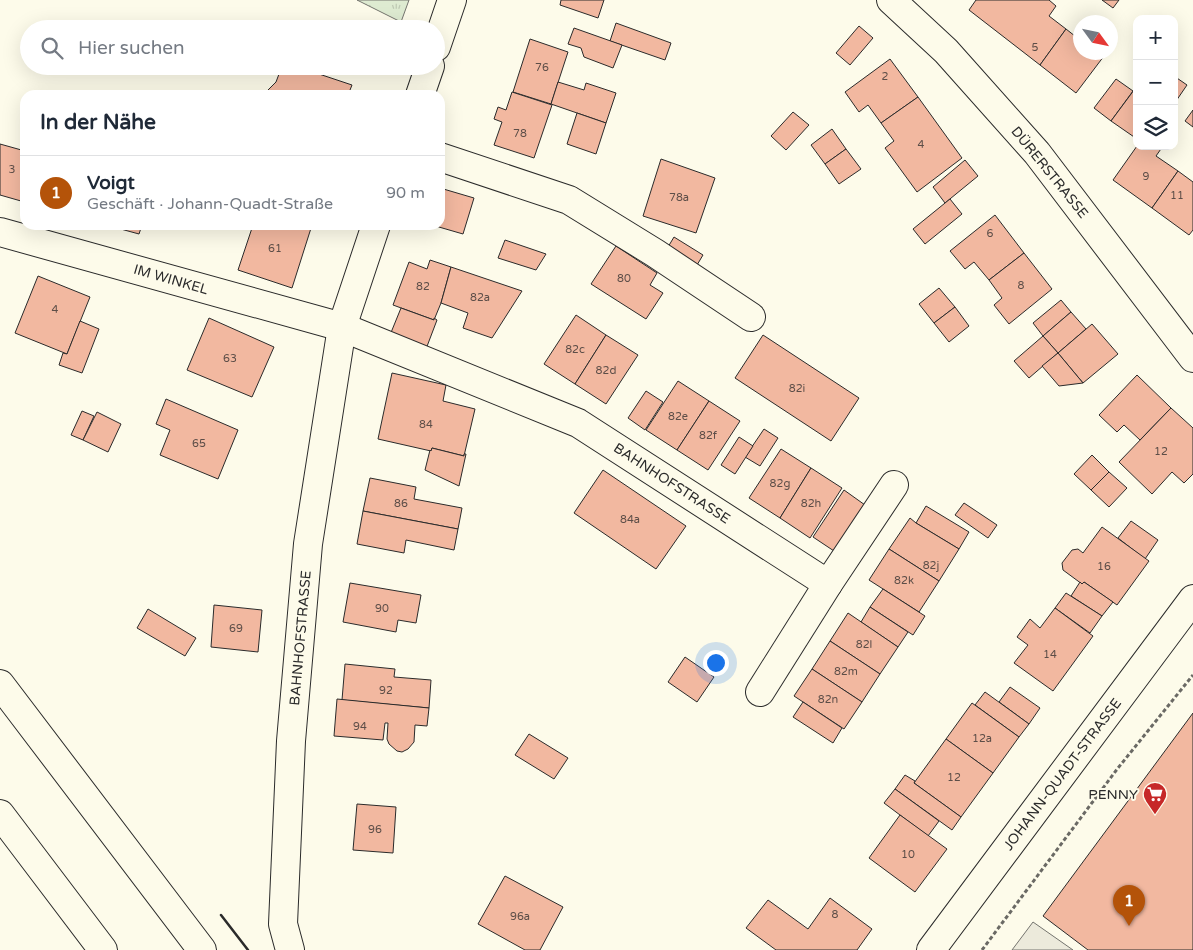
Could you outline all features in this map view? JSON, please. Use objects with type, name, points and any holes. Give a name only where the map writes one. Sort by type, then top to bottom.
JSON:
[{"type":"main road","points":[[445,21],[452,0]]},
{"type":"main road","name":"DÜRERSTRASSE","points":[[891,0],[946,51],[1037,153],[1193,358]]},
{"type":"main road","points":[[422,90],[427,75]]},
{"type":"main road","points":[[445,160],[569,200],[751,317]]},
{"type":"main road","name":"BAHNHOFSTRASSE","points":[[290,950],[283,924],[291,741],[308,544],[342,327],[374,230]]},
{"type":"main road","name":"IM WINKEL","points":[[0,232],[342,327]]},
{"type":"main road","name":"BAHNHOFSTRASSE","points":[[342,327],[578,423],[828,584]]},
{"type":"main road","points":[[760,692],[828,584],[894,485]]},
{"type":"main road","name":"JOHANN-QUADT-STRASSE","points":[[931,950],[1193,599]]},
{"type":"main road","points":[[0,684],[202,950]]},
{"type":"main road","points":[[0,814],[103,950]]},
{"type":"path","points":[[982,950],[1118,768],[1193,675]]},
{"type":"green space","points":[[357,0],[409,0],[402,20],[397,20]]},
{"type":"shaded area","points":[[1033,922],[1073,950],[1012,950]]},
{"type":"building","points":[[561,0],[604,0],[598,18],[560,5]]},
{"type":"building","points":[[976,0],[1049,0],[1056,6],[1049,16],[1066,29],[1040,65],[969,10]]},
{"type":"building","points":[[1102,0],[1119,0],[1113,8]]},
{"type":"building","points":[[616,23],[671,43],[665,60],[610,41]]},
{"type":"building","points":[[859,26],[873,38],[850,65],[836,53]]},
{"type":"building","points":[[574,28],[622,45],[613,68],[584,57],[581,48],[568,44]]},
{"type":"building","points":[[1066,29],[1073,34],[1073,60],[1101,60],[1076,93],[1040,65]]},
{"type":"building","points":[[530,39],[568,52],[551,104],[513,92]]},
{"type":"building","points":[[890,59],[918,97],[881,123],[868,105],[859,112],[845,92]]},
{"type":"building","points":[[279,75],[322,75],[352,85],[350,90],[268,90],[276,82]]},
{"type":"building","points":[[1116,79],[1133,91],[1111,121],[1094,108]]},
{"type":"building","points":[[1178,79],[1187,85],[1178,98]]},
{"type":"building","points":[[558,82],[584,90],[586,83],[616,93],[606,123],[551,104]]},
{"type":"building","points":[[1133,91],[1133,136],[1111,121]]},
{"type":"building","points":[[512,92],[552,105],[534,158],[494,145],[502,122],[494,119],[498,107],[506,110]]},
{"type":"building","points":[[918,97],[962,158],[917,192],[885,148],[894,141],[881,123]]},
{"type":"building","points":[[1193,110],[1193,127],[1185,121]]},
{"type":"building","points":[[793,112],[809,125],[786,150],[771,136]]},
{"type":"building","points":[[577,113],[606,123],[596,154],[567,144]]},
{"type":"building","points":[[832,129],[846,149],[825,164],[811,145]]},
{"type":"building","points":[[0,144],[20,150],[20,201],[0,195]]},
{"type":"building","points":[[846,149],[861,169],[839,184],[825,164]]},
{"type":"building","points":[[1134,150],[1160,150],[1156,156],[1178,171],[1152,208],[1113,180]]},
{"type":"building","points":[[661,159],[715,178],[696,233],[643,216]]},
{"type":"building","points":[[965,160],[978,176],[945,203],[933,187]]},
{"type":"building","points":[[1178,171],[1193,182],[1193,230],[1189,235],[1152,208]]},
{"type":"building","points":[[445,189],[474,198],[463,234],[445,229]]},
{"type":"building","points":[[950,199],[962,214],[925,244],[913,229]]},
{"type":"building","points":[[995,215],[1024,253],[989,280],[974,262],[965,269],[950,251]]},
{"type":"building","points":[[124,230],[140,230],[139,234]]},
{"type":"building","points":[[251,230],[310,230],[292,288],[238,270]]},
{"type":"building","points":[[674,237],[703,255],[694,270],[665,252]]},
{"type":"building","points":[[505,240],[546,254],[536,270],[498,258]]},
{"type":"building","points":[[616,246],[657,273],[650,285],[663,293],[646,319],[591,284]]},
{"type":"building","points":[[1024,253],[1052,289],[1009,324],[994,305],[1002,298],[989,280]]},
{"type":"building","points":[[430,260],[451,267],[434,320],[393,305],[409,262],[427,269]]},
{"type":"building","points":[[451,267],[522,291],[492,338],[463,328],[468,313],[441,303]]},
{"type":"building","points":[[38,276],[90,297],[67,354],[15,333]]},
{"type":"building","points":[[939,288],[955,307],[934,323],[919,304]]},
{"type":"building","points":[[1061,300],[1071,312],[1043,336],[1033,323]]},
{"type":"building","points":[[955,307],[969,326],[949,342],[934,323]]},
{"type":"building","points":[[401,308],[437,320],[426,349],[390,335]]},
{"type":"building","points":[[1071,312],[1086,329],[1058,353],[1043,336]]},
{"type":"building","points":[[576,315],[606,335],[575,384],[544,364]]},
{"type":"building","points":[[209,318],[274,347],[252,397],[187,370]]},
{"type":"building","points":[[80,321],[99,329],[82,373],[59,365],[63,353],[67,354]]},
{"type":"building","points":[[1092,324],[1118,354],[1083,383],[1058,353]]},
{"type":"building","points":[[606,335],[638,355],[606,404],[575,384]]},
{"type":"building","points":[[763,335],[859,398],[831,441],[735,378]]},
{"type":"building","points":[[1043,336],[1058,353],[1029,378],[1014,361]]},
{"type":"building","points":[[1058,353],[1083,383],[1059,386],[1042,366]]},
{"type":"building","points":[[392,373],[446,385],[443,401],[475,409],[464,456],[432,448],[431,451],[378,439]]},
{"type":"building","points":[[1137,375],[1171,408],[1140,440],[1124,425],[1117,432],[1099,415]]},
{"type":"building","points":[[678,381],[709,401],[677,450],[646,430]]},
{"type":"building","points":[[646,391],[663,402],[645,430],[628,418]]},
{"type":"building","points":[[166,399],[238,430],[218,479],[160,455],[170,430],[156,424]]},
{"type":"building","points":[[709,401],[740,421],[708,470],[677,450]]},
{"type":"building","points":[[1171,408],[1193,428],[1193,474],[1184,483],[1172,472],[1152,494],[1119,462]]},
{"type":"building","points":[[82,411],[94,416],[83,440],[71,435]]},
{"type":"building","points":[[97,412],[121,424],[108,452],[83,440]]},
{"type":"building","points":[[764,429],[778,438],[760,466],[745,457]]},
{"type":"building","points":[[739,437],[753,446],[735,474],[721,465]]},
{"type":"building","points":[[432,448],[464,456],[466,454],[459,486],[425,470]]},
{"type":"building","points":[[781,449],[811,468],[780,518],[749,498]]},
{"type":"building","points":[[1092,455],[1109,472],[1091,490],[1074,474]]},
{"type":"building","points":[[811,468],[842,488],[810,538],[780,518]]},
{"type":"building","points":[[603,470],[686,526],[656,569],[574,513]]},
{"type":"building","points":[[1109,472],[1127,488],[1109,507],[1091,490]]},
{"type":"building","points":[[370,478],[416,487],[414,499],[462,508],[458,529],[363,511]]},
{"type":"building","points":[[844,490],[865,505],[834,551],[813,537]]},
{"type":"building","points":[[964,503],[997,525],[988,538],[955,515]]},
{"type":"building","points":[[926,506],[969,532],[959,549],[916,523]]},
{"type":"building","points":[[363,511],[458,529],[454,550],[406,540],[404,553],[357,544]]},
{"type":"building","points":[[910,518],[959,549],[939,581],[889,549]]},
{"type":"building","points":[[1131,521],[1158,540],[1145,559],[1118,538]]},
{"type":"building","points":[[1102,527],[1149,561],[1117,605],[1063,570],[1062,563],[1072,550],[1078,549],[1083,553]]},
{"type":"building","points":[[889,549],[939,581],[919,612],[869,580]]},
{"type":"building","points":[[1080,582],[1082,584],[1084,582],[1113,602],[1102,616],[1071,596]]},
{"type":"building","points":[[350,583],[421,595],[416,623],[398,620],[396,632],[343,622]]},
{"type":"building","points":[[883,589],[925,616],[913,635],[870,607]]},
{"type":"building","points":[[1066,593],[1102,616],[1090,633],[1055,608]]},
{"type":"building","points":[[214,605],[262,610],[258,652],[211,647]]},
{"type":"building","points":[[870,607],[908,632],[898,647],[861,622]]},
{"type":"building","points":[[1055,608],[1093,636],[1053,691],[1014,663],[1028,645],[1017,637],[1030,619],[1040,628]]},
{"type":"building","points":[[148,609],[196,638],[185,656],[137,628]]},
{"type":"building","points":[[848,613],[898,647],[880,674],[830,641]]},
{"type":"building","points":[[830,641],[880,674],[862,702],[812,669]]},
{"type":"building","points":[[685,657],[714,677],[697,702],[668,682]]},
{"type":"building","points":[[345,664],[395,669],[394,677],[431,680],[429,708],[342,700]]},
{"type":"building","points":[[812,669],[862,702],[844,729],[794,696]]},
{"type":"building","points":[[1010,687],[1040,708],[1029,724],[999,702]]},
{"type":"building","points":[[985,692],[1029,724],[1019,737],[975,705]]},
{"type":"building","points":[[337,699],[429,708],[427,726],[415,725],[414,742],[408,749],[402,752],[397,751],[389,744],[387,739],[388,723],[385,723],[383,740],[334,736]]},
{"type":"building","points":[[803,702],[842,728],[833,743],[793,717]]},
{"type":"building","points":[[972,703],[1019,737],[993,773],[946,739]]},
{"type":"building","name":"PENNY","points":[[1193,713],[1193,950],[1088,950],[1043,916]]},
{"type":"building","points":[[529,734],[568,758],[554,779],[515,755]]},
{"type":"building","points":[[946,739],[993,773],[961,817],[914,783]]},
{"type":"building","points":[[905,775],[961,817],[952,830],[895,789]]},
{"type":"building","points":[[895,789],[939,821],[928,836],[884,803]]},
{"type":"building","points":[[357,804],[396,807],[393,853],[353,850]]},
{"type":"building","points":[[900,815],[947,849],[915,892],[869,858]]},
{"type":"building","points":[[505,876],[563,907],[540,950],[525,950],[478,924]]},
{"type":"building","points":[[830,898],[872,929],[857,950],[776,950],[746,928],[768,900],[808,929]]},
{"type":"wall","points":[[221,915],[248,950]]},
{"type":"place","name":"PENNY","points":[[1155,815]]},
{"type":"place","name":"Voigt","points":[[1129,926]]}]
